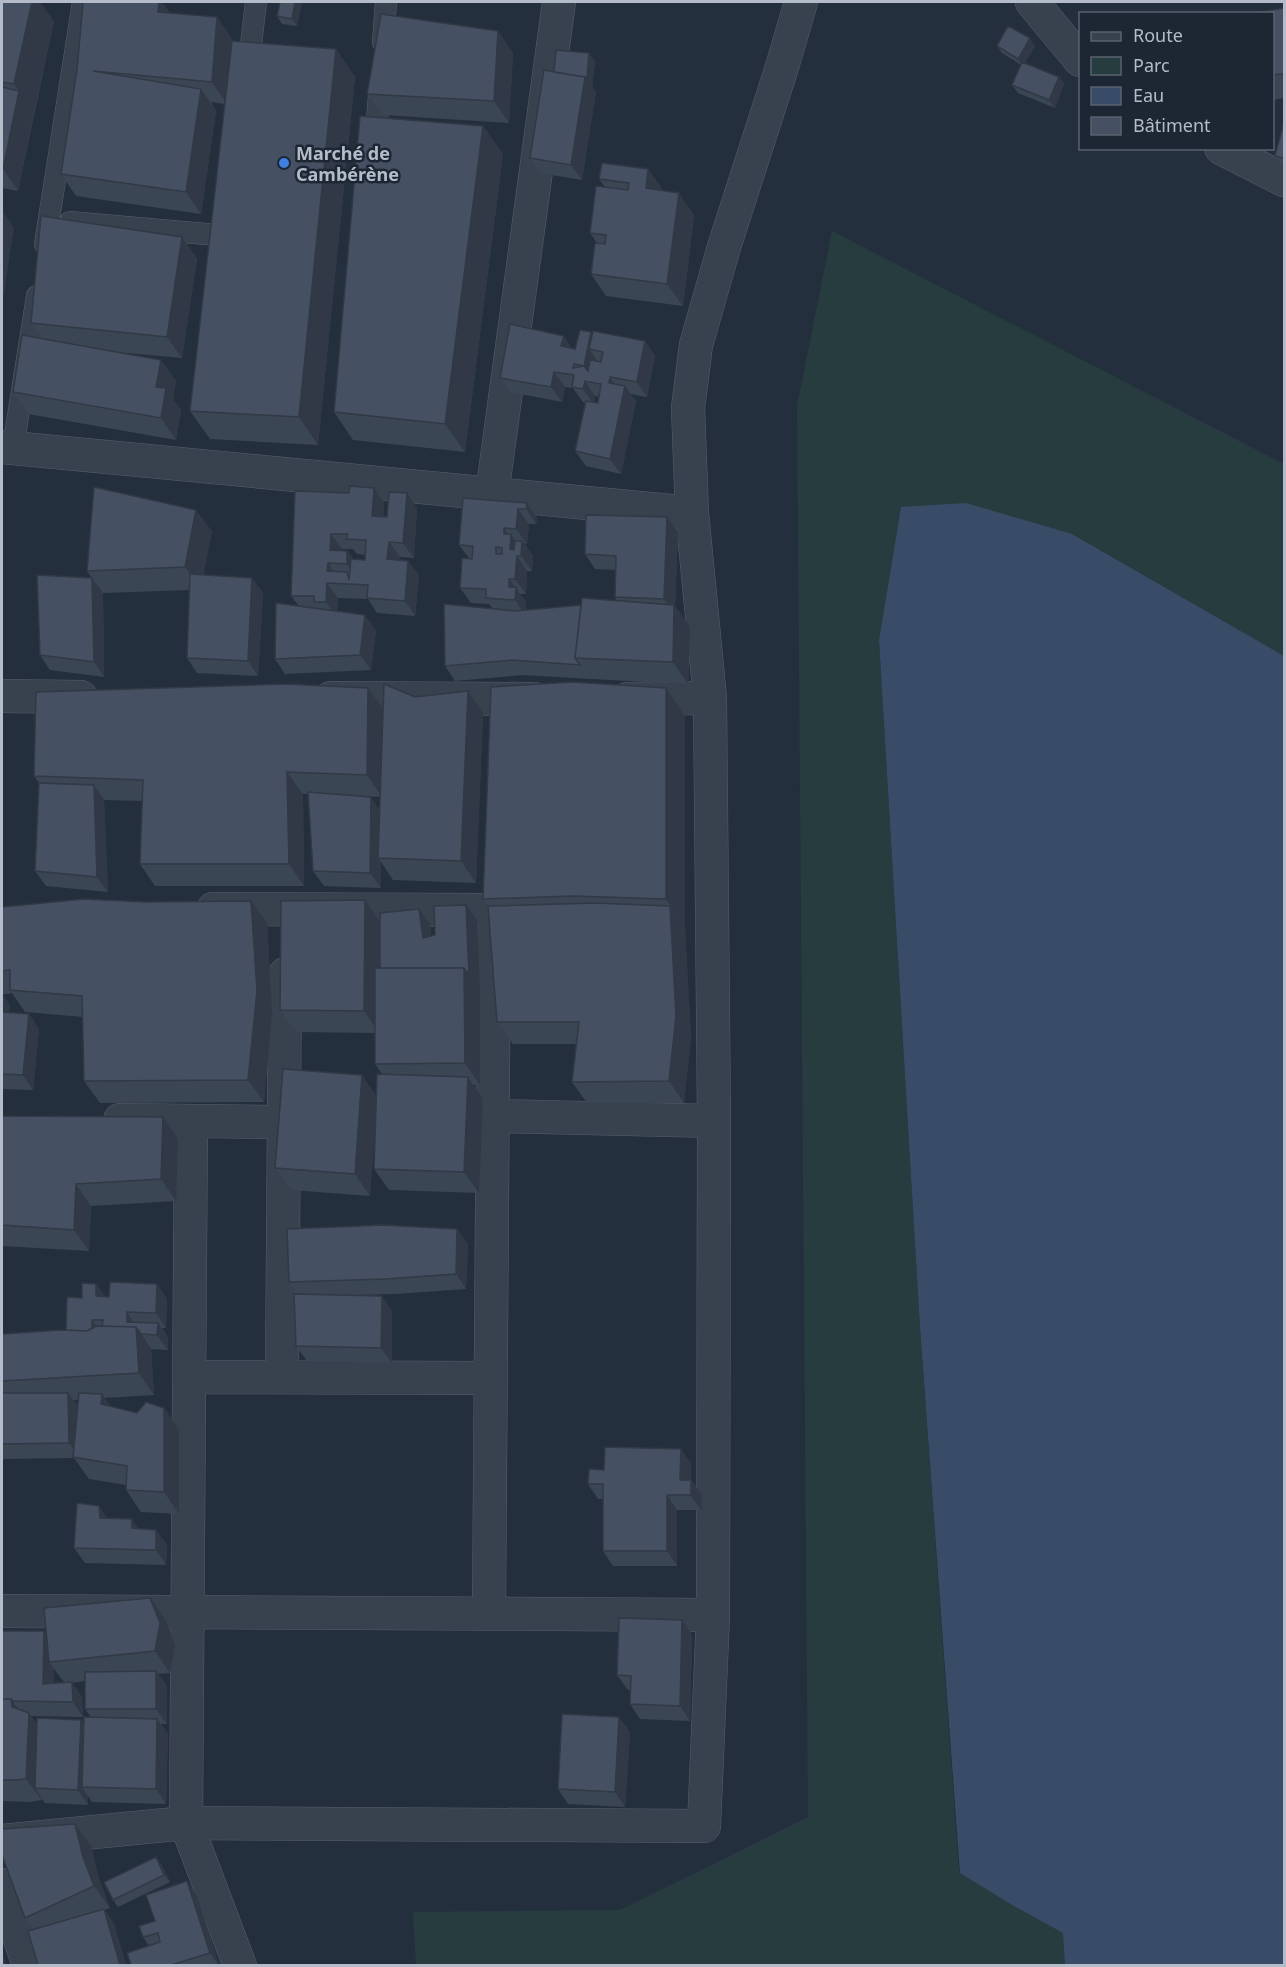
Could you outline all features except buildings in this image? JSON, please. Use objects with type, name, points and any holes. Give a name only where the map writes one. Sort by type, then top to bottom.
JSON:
[{"type":"street","points":[[492,494],[559,2]]},
{"type":"street","points":[[2,1842],[186,1823],[704,1826],[712,1615],[714,1121],[710,699],[692,513],[688,408],[696,345],[801,2]]},
{"type":"street","points":[[1032,2],[1079,59]]},
{"type":"street","points":[[1225,150],[1284,180]]},
{"type":"street","points":[[7,448],[692,513]]},
{"type":"street","points":[[2,696],[107,697]]},
{"type":"street","points":[[308,698],[567,699]]},
{"type":"street","points":[[496,699],[496,734]]},
{"type":"street","points":[[603,699],[710,699]]},
{"type":"street","points":[[179,908],[286,909],[494,898],[489,1613]]},
{"type":"street","points":[[282,1377],[286,909]]},
{"type":"street","points":[[493,1116],[714,1121]]},
{"type":"street","points":[[96,1120],[284,1122]]},
{"type":"street","points":[[191,1121],[186,1823],[240,1965]]},
{"type":"street","points":[[190,1377],[491,1378]]},
{"type":"street","points":[[2,1611],[712,1615]]},
{"type":"street","points":[[2,1885],[29,1965]]},
{"type":"lane","points":[[7,448],[49,220],[83,2]]},
{"type":"lane","points":[[246,91],[256,2]]},
{"type":"lane","points":[[373,167],[386,2]]},
{"type":"lane","points":[[49,220],[217,235],[226,232],[232,208]]},
{"type":"green space","points":[[832,231],[1284,464],[1284,656],[1072,534],[932,506],[901,507],[879,640],[920,1327],[959,1872],[1012,1905],[1064,1933],[1065,1965],[416,1965],[413,1912],[620,1910],[808,1817],[797,406]]},
{"type":"water","points":[[966,503],[1072,534],[1284,656],[1284,1965],[1065,1965],[1063,1933],[960,1873],[920,1327],[879,640],[901,507]]},
{"type":"place","name":"Marché de Cambérène","points":[[284,163]]}]
